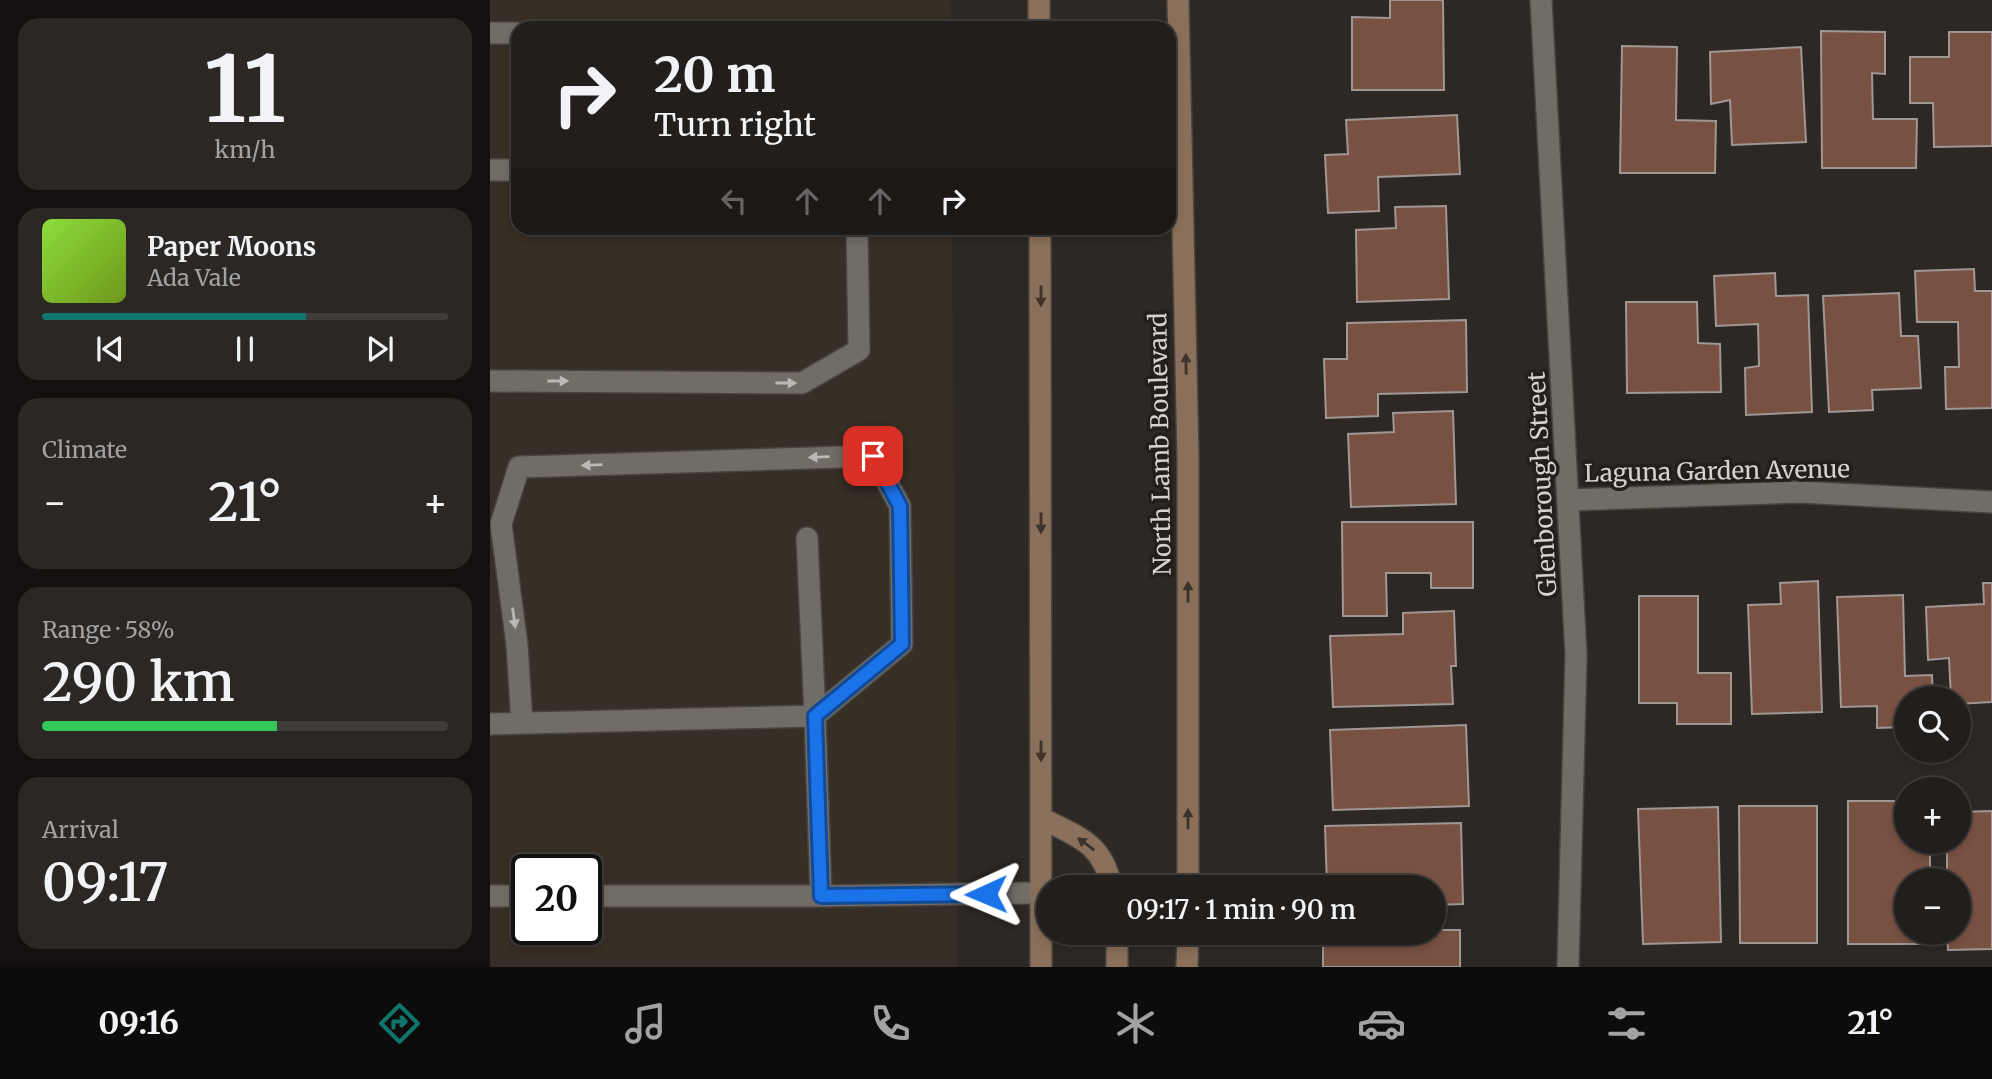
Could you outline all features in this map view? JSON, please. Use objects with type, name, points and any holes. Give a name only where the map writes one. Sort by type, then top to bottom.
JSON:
[{"type":"main road","points":[[1039,0],[1039,21]]},
{"type":"main road","name":"North Lamb Boulevard","points":[[1178,0],[1188,457],[1188,875]]},
{"type":"main road","points":[[1040,235],[1041,875]]},
{"type":"main road","points":[[1041,818],[1092,845],[1109,875]]},
{"type":"main road","points":[[1041,945],[1041,967]]},
{"type":"main road","points":[[1117,945],[1117,967]]},
{"type":"main road","points":[[1188,945],[1188,967]]},
{"type":"street","name":"Glenborough Street","points":[[1541,0],[1576,655],[1568,967]]},
{"type":"street","points":[[490,33],[511,33]]},
{"type":"street","points":[[490,170],[511,170]]},
{"type":"street","points":[[490,381],[802,383],[859,350],[857,235]]},
{"type":"street","points":[[490,724],[815,716],[902,644],[900,506],[873,456],[519,467],[501,524],[517,645],[522,723]]},
{"type":"street","name":"Laguna Garden Avenue","points":[[1569,500],[1799,492],[1992,502]]},
{"type":"street","points":[[807,538],[821,896]]},
{"type":"street","points":[[602,896],[1036,893]]},
{"type":"street","points":[[490,896],[511,896]]},
{"type":"shaded area","points":[[490,0],[950,0],[951,21],[511,21],[511,235],[952,235],[958,967],[490,967]]},
{"type":"building","points":[[1390,0],[1443,0],[1444,90],[1352,90],[1352,17],[1390,18]]},
{"type":"building","points":[[1821,31],[1885,32],[1885,74],[1872,73],[1873,119],[1917,119],[1916,168],[1822,168]]},
{"type":"building","points":[[1949,32],[1992,32],[1992,146],[1934,147],[1933,103],[1910,103],[1910,57],[1949,57]]},
{"type":"building","points":[[1622,46],[1677,47],[1676,120],[1716,121],[1715,173],[1620,173]]},
{"type":"building","points":[[1801,47],[1806,142],[1732,145],[1730,100],[1711,104],[1710,52]]},
{"type":"building","points":[[1457,115],[1460,174],[1378,177],[1379,211],[1328,213],[1325,155],[1348,154],[1346,120]]},
{"type":"building","points":[[1446,206],[1449,299],[1357,302],[1356,230],[1396,228],[1395,207]]},
{"type":"building","points":[[1974,269],[1975,291],[1992,291],[1992,408],[1946,409],[1945,367],[1959,367],[1958,322],[1917,322],[1915,271]]},
{"type":"building","points":[[1775,273],[1776,296],[1808,295],[1812,412],[1746,415],[1745,368],[1759,366],[1758,324],[1716,326],[1714,276]]},
{"type":"building","points":[[1899,293],[1901,336],[1918,336],[1921,388],[1872,390],[1873,410],[1829,412],[1823,296]]},
{"type":"building","points":[[1626,302],[1697,302],[1698,343],[1720,344],[1721,392],[1627,393]]},
{"type":"building","points":[[1466,320],[1467,392],[1378,394],[1378,416],[1326,418],[1324,359],[1347,359],[1347,323]]},
{"type":"building","points":[[1453,411],[1456,504],[1351,507],[1348,434],[1394,432],[1393,413]]},
{"type":"building","points":[[1342,522],[1473,522],[1473,588],[1431,588],[1431,573],[1386,573],[1387,616],[1343,616]]},
{"type":"building","points":[[1818,581],[1822,712],[1752,714],[1748,605],[1781,604],[1780,583]]},
{"type":"building","points":[[1983,583],[1992,583],[1992,702],[1971,703],[1971,686],[1950,686],[1949,658],[1928,660],[1926,607],[1984,604]]},
{"type":"building","points":[[1903,595],[1905,676],[1932,675],[1932,686],[1894,686],[1894,727],[1877,728],[1877,706],[1841,707],[1837,597]]},
{"type":"building","points":[[1639,596],[1698,596],[1698,673],[1731,673],[1731,724],[1677,724],[1677,703],[1639,703]]},
{"type":"building","points":[[1454,611],[1456,666],[1451,666],[1453,704],[1333,707],[1330,636],[1403,634],[1403,613]]},
{"type":"building","points":[[1466,725],[1469,806],[1333,810],[1330,730]]},
{"type":"building","points":[[1848,801],[1894,801],[1894,854],[1930,854],[1930,868],[1894,868],[1894,944],[1848,944]]},
{"type":"building","points":[[1739,806],[1817,806],[1817,943],[1740,943]]},
{"type":"building","points":[[1718,807],[1721,942],[1643,944],[1638,809]]},
{"type":"building","points":[[1992,811],[1992,949],[1948,950],[1948,945],[1971,945],[1971,868],[1947,868],[1947,854],[1971,854],[1971,812]]},
{"type":"building","points":[[1461,823],[1463,904],[1446,905],[1446,875],[1327,875],[1325,826]]},
{"type":"building","points":[[1446,930],[1460,930],[1460,967],[1323,967],[1323,945],[1446,945]]},
{"type":"route","points":[[873,456],[900,506],[902,644],[815,716],[821,896],[986,894]]}]
